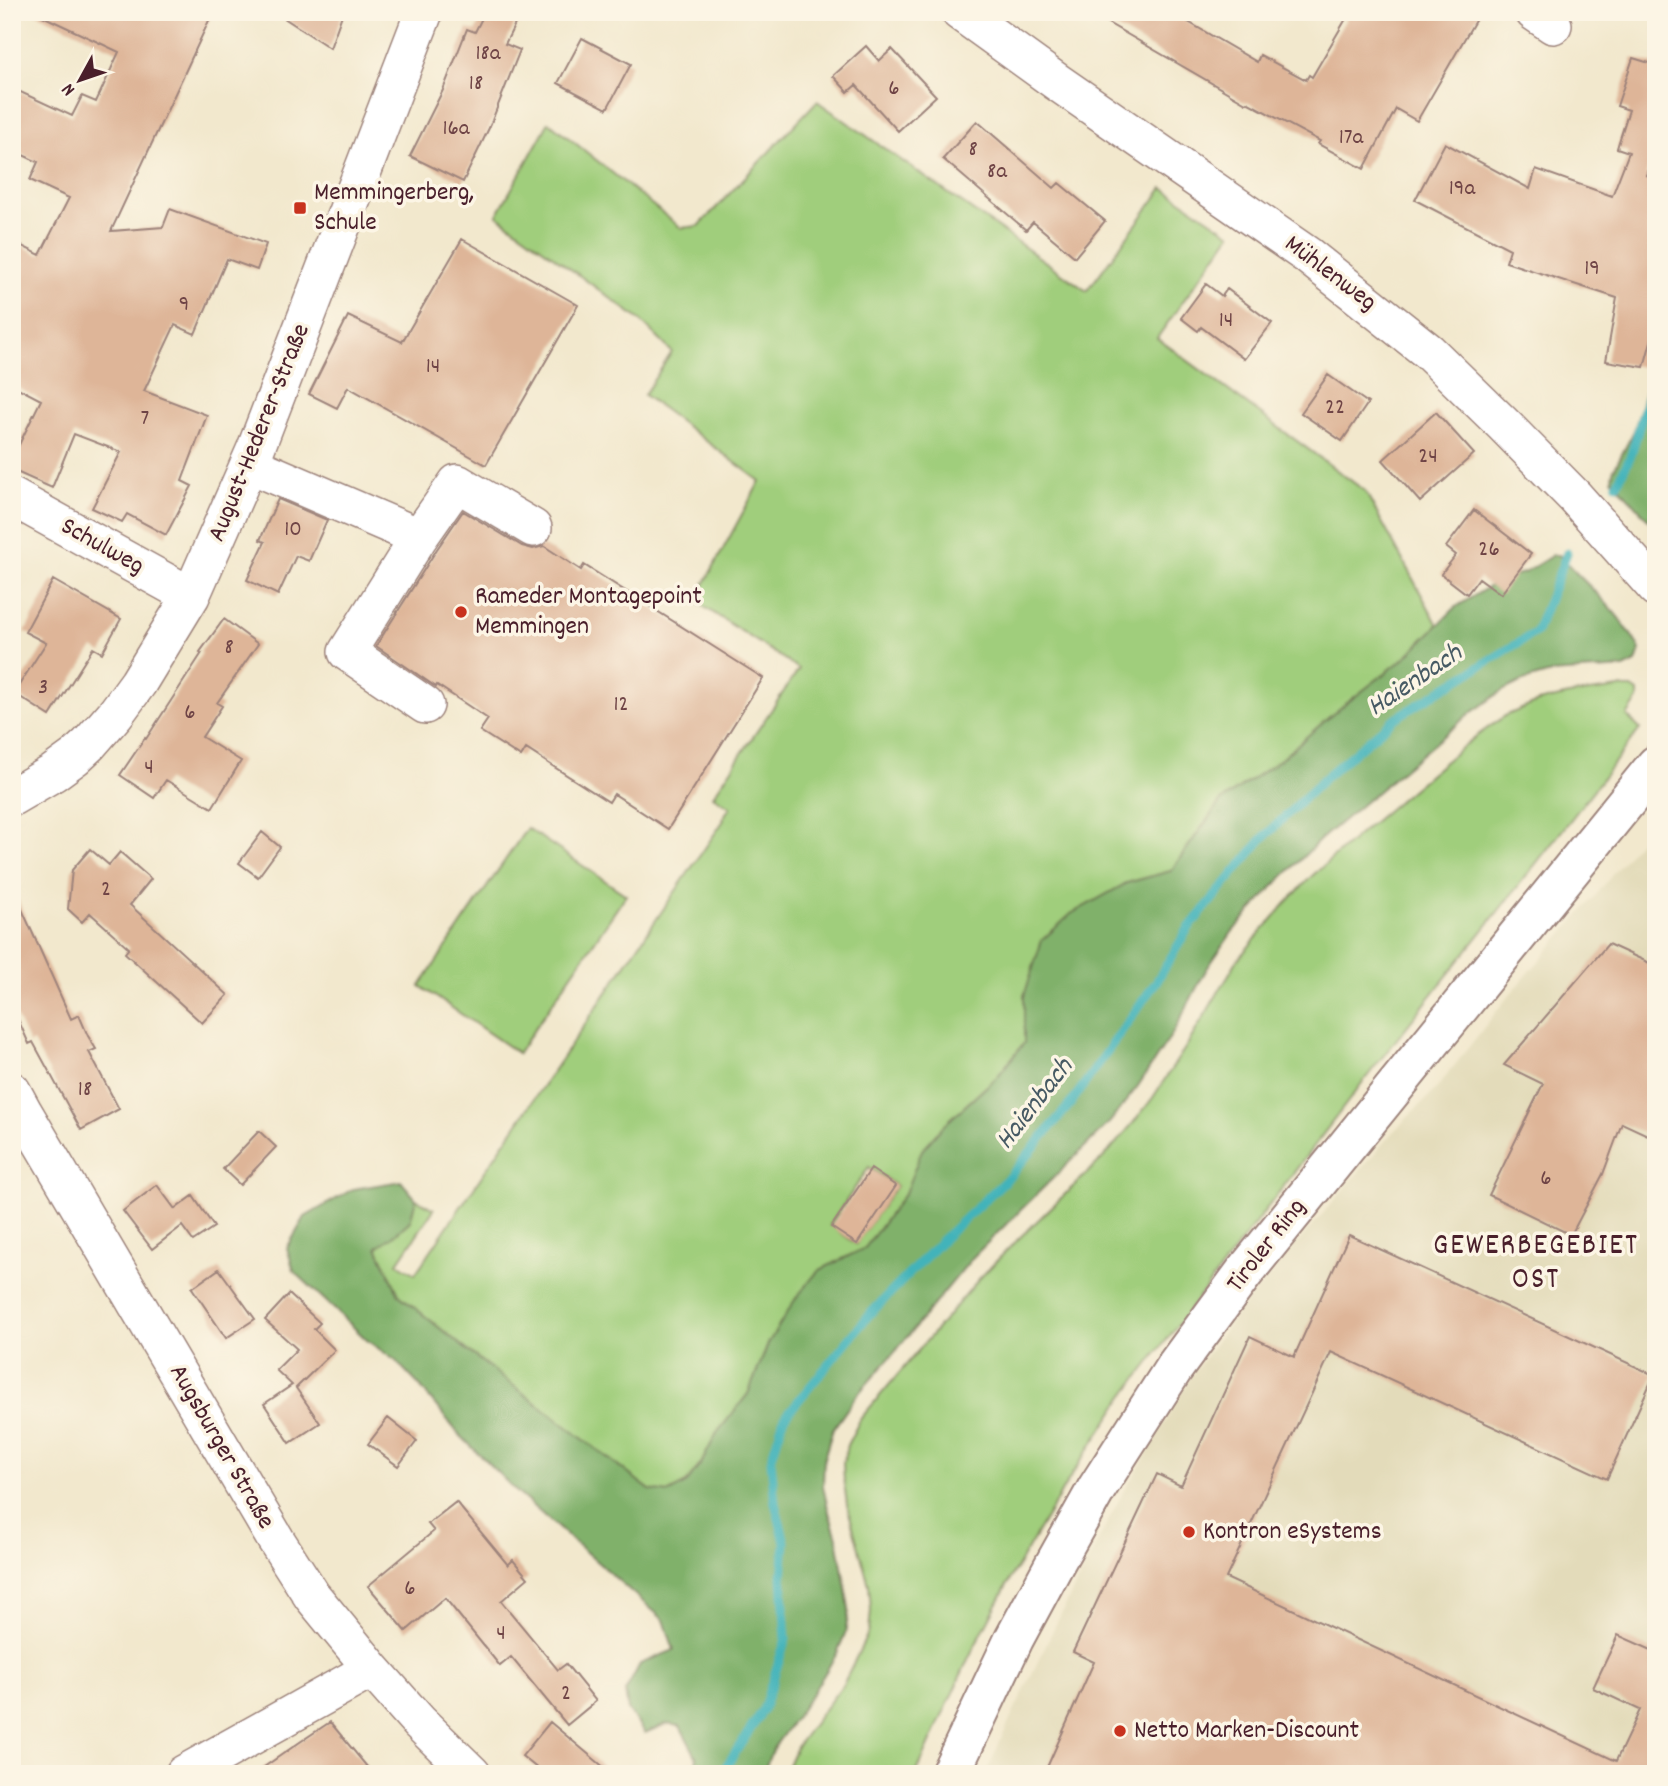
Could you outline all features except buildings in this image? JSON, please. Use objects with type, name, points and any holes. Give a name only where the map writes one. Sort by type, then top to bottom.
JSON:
[{"type":"main road","name":"Tiroler Ring","points":[[950,1774],[1014,1639],[1067,1541],[1097,1488],[1174,1368],[1244,1273],[1656,765]]},
{"type":"street","name":"August-Hederer-Straße","points":[[12,797],[53,773],[89,744],[138,683],[191,596],[249,464],[424,12]]},
{"type":"street","name":"Mühlenweg","points":[[960,12],[1056,82],[1307,255],[1429,352],[1575,497],[1656,588]]},
{"type":"street","points":[[249,464],[419,537]]},
{"type":"street","points":[[425,705],[347,652],[419,537],[457,483],[533,528]]},
{"type":"street","name":"Schulweg","points":[[12,497],[191,596]]},
{"type":"street","name":"Augsburger Straße","points":[[12,1091],[276,1540],[312,1596],[419,1722],[472,1774]]},
{"type":"street","points":[[184,1774],[372,1668]]},
{"type":"shaded area","points":[[1656,820],[1656,1774],[986,1774],[1051,1634],[1123,1492],[1194,1372],[1235,1316],[1391,1134],[1437,1088],[1507,998],[1592,900]]},
{"type":"green space","points":[[817,101],[1087,291],[1163,188],[1231,234],[1157,338],[1365,491],[1438,625],[1406,657],[1334,713],[1281,759],[1220,802],[1171,871],[1127,883],[1071,914],[1024,996],[1024,1043],[997,1077],[943,1126],[905,1193],[865,1248],[818,1271],[769,1342],[748,1394],[717,1433],[702,1462],[686,1483],[667,1493],[650,1490],[632,1477],[399,1295],[377,1247],[410,1221],[416,1199],[434,1209],[398,1263],[415,1274],[724,820],[730,807],[713,796],[799,669],[695,601],[760,481],[644,395],[672,352],[640,320],[497,215],[549,122],[681,228],[699,226]],"holes":[[[869,1167],[896,1186],[856,1244],[830,1225]]]},
{"type":"green space","points":[[1656,355],[1656,528],[1612,479],[1613,471],[1634,431]]},
{"type":"green space","points":[[1553,555],[1559,555],[1623,623],[1640,650],[1636,662],[1624,668],[1551,673],[1523,681],[1502,691],[1468,715],[1321,839],[1233,931],[1206,970],[1174,1031],[1138,1086],[1109,1123],[973,1257],[857,1395],[833,1429],[824,1458],[823,1486],[837,1538],[846,1589],[849,1610],[845,1634],[825,1673],[772,1750],[763,1774],[693,1774],[697,1758],[680,1726],[666,1724],[645,1733],[628,1710],[625,1692],[640,1664],[674,1650],[664,1620],[519,1494],[458,1433],[396,1361],[368,1341],[294,1271],[287,1248],[305,1217],[353,1189],[401,1181],[416,1199],[410,1221],[377,1247],[399,1295],[650,1490],[668,1493],[686,1484],[702,1462],[717,1433],[748,1394],[769,1342],[796,1298],[818,1271],[865,1248],[905,1193],[922,1150],[943,1126],[997,1077],[1024,1043],[1024,996],[1042,940],[1071,914],[1127,883],[1171,871],[1220,802],[1281,759],[1334,713],[1406,657],[1456,607],[1503,578],[1524,573]]},
{"type":"green space","points":[[1632,688],[1638,692],[1638,699],[1627,716],[1640,729],[1362,1083],[1124,1396],[1071,1476],[1013,1574],[969,1657],[916,1774],[784,1774],[796,1747],[844,1683],[869,1631],[869,1585],[847,1505],[843,1463],[847,1445],[861,1418],[979,1279],[1104,1157],[1129,1128],[1152,1099],[1189,1042],[1238,959],[1312,876],[1442,764],[1505,716],[1538,702]]},
{"type":"green space","points":[[527,828],[626,895],[518,1053],[420,986]]},
{"type":"waterway","name":"Haienbach","points":[[1617,484],[1631,455],[1656,368]]},
{"type":"waterway","name":"Haienbach","points":[[721,1774],[763,1710],[786,1639],[782,1577],[785,1542],[775,1503],[771,1460],[784,1418],[869,1315],[944,1238],[1010,1176],[1071,1103],[1156,982],[1188,929],[1263,838],[1329,774],[1394,719],[1536,632],[1567,553]]},
{"type":"place","name":"Memmingerberg, Schule","points":[[300,208]]},
{"type":"place","name":"Rameder Montagepoint Memmingen","points":[[461,612]]},
{"type":"place","name":"Kontron eSystems","points":[[1189,1532]]},
{"type":"place","name":"Netto Marken-Discount","points":[[1120,1731]]},
{"type":"district","name":"GEWERBEGEBIET OST","points":[[1536,1264]]}]
